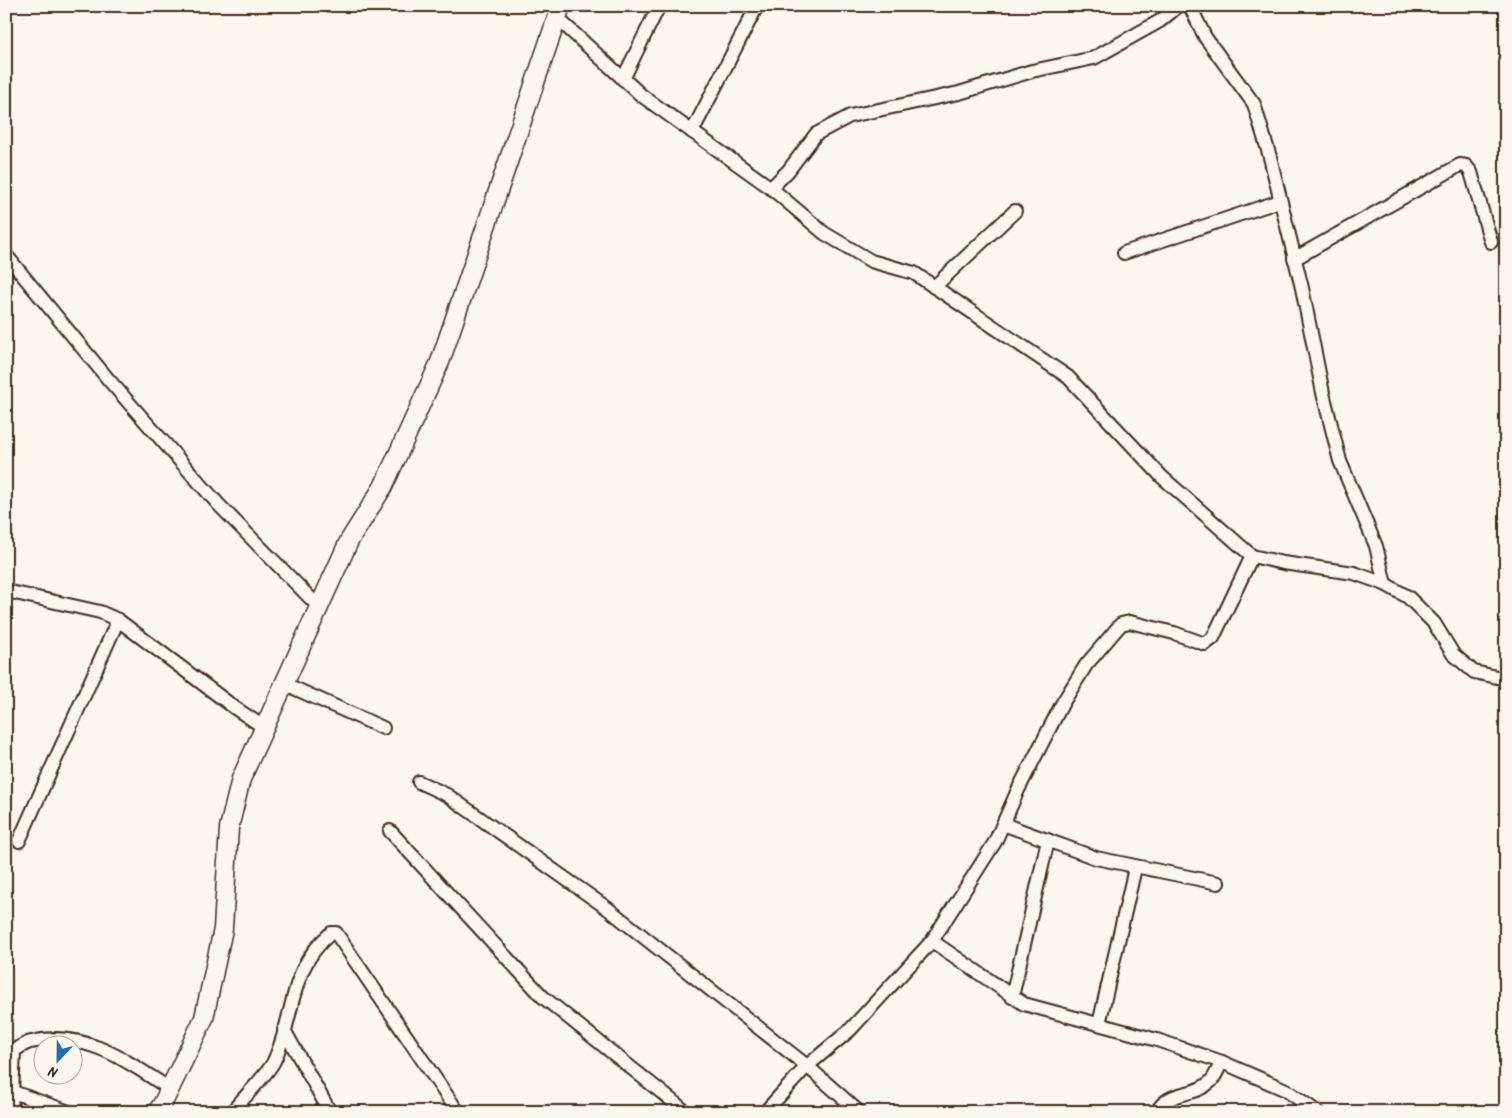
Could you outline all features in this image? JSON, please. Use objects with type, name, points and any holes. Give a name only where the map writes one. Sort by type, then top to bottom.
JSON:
[{"type":"street","points":[[623,79],[658,6]]},
{"type":"street","points":[[692,132],[757,6]]},
{"type":"street","points":[[771,188],[788,171],[816,134],[850,116],[959,93],[1032,71],[1094,58],[1160,21],[1178,6]]},
{"type":"street","points":[[1190,6],[1205,37],[1254,104],[1270,157],[1322,393],[1340,461],[1376,546],[1385,584]]},
{"type":"street","points":[[157,1112],[204,1018],[223,929],[229,828],[241,780],[349,541],[383,488],[440,362],[559,12],[623,79],[641,95],[771,188],[824,233],[871,261],[914,273],[1068,377],[1162,477],[1252,556],[1283,563],[1354,573],[1385,584],[1408,597],[1434,623],[1453,654],[1474,672],[1506,679]]},
{"type":"street","points":[[1294,260],[1460,166],[1466,166],[1472,172],[1491,242]]},
{"type":"street","points":[[1124,253],[1280,201]]},
{"type":"street","points":[[934,288],[1015,211]]},
{"type":"street","points":[[6,255],[108,379],[206,490],[319,608]]},
{"type":"street","points":[[764,1112],[807,1066],[850,1030],[932,941],[995,842],[1018,790],[1062,704],[1086,664],[1121,624],[1130,622],[1205,644],[1213,638],[1252,556]]},
{"type":"street","points":[[6,592],[100,612],[118,620],[235,708],[265,728]]},
{"type":"street","points":[[19,841],[118,620]]},
{"type":"street","points":[[285,684],[383,728]]},
{"type":"street","points":[[419,782],[447,795],[607,908],[807,1066],[859,1112]]},
{"type":"street","points":[[1003,824],[1096,858],[1135,868],[1218,883]]},
{"type":"street","points":[[390,832],[542,997],[686,1112]]},
{"type":"street","points":[[1012,997],[1048,840]]},
{"type":"street","points":[[1099,1024],[1135,868]]},
{"type":"street","points":[[232,1112],[274,1062],[301,971],[331,933],[336,933],[458,1112]]},
{"type":"street","points":[[932,941],[1024,1004],[1157,1040],[1222,1062],[1286,1090],[1316,1112]]},
{"type":"street","points":[[284,1030],[330,1112]]},
{"type":"street","points":[[11,1112],[13,1092],[10,1052],[29,1042],[62,1039],[102,1047],[170,1089]]},
{"type":"street","points":[[1157,1112],[1166,1099],[1199,1089],[1211,1082],[1222,1062]]},
{"type":"street","points":[[13,1092],[69,1112]]}]
